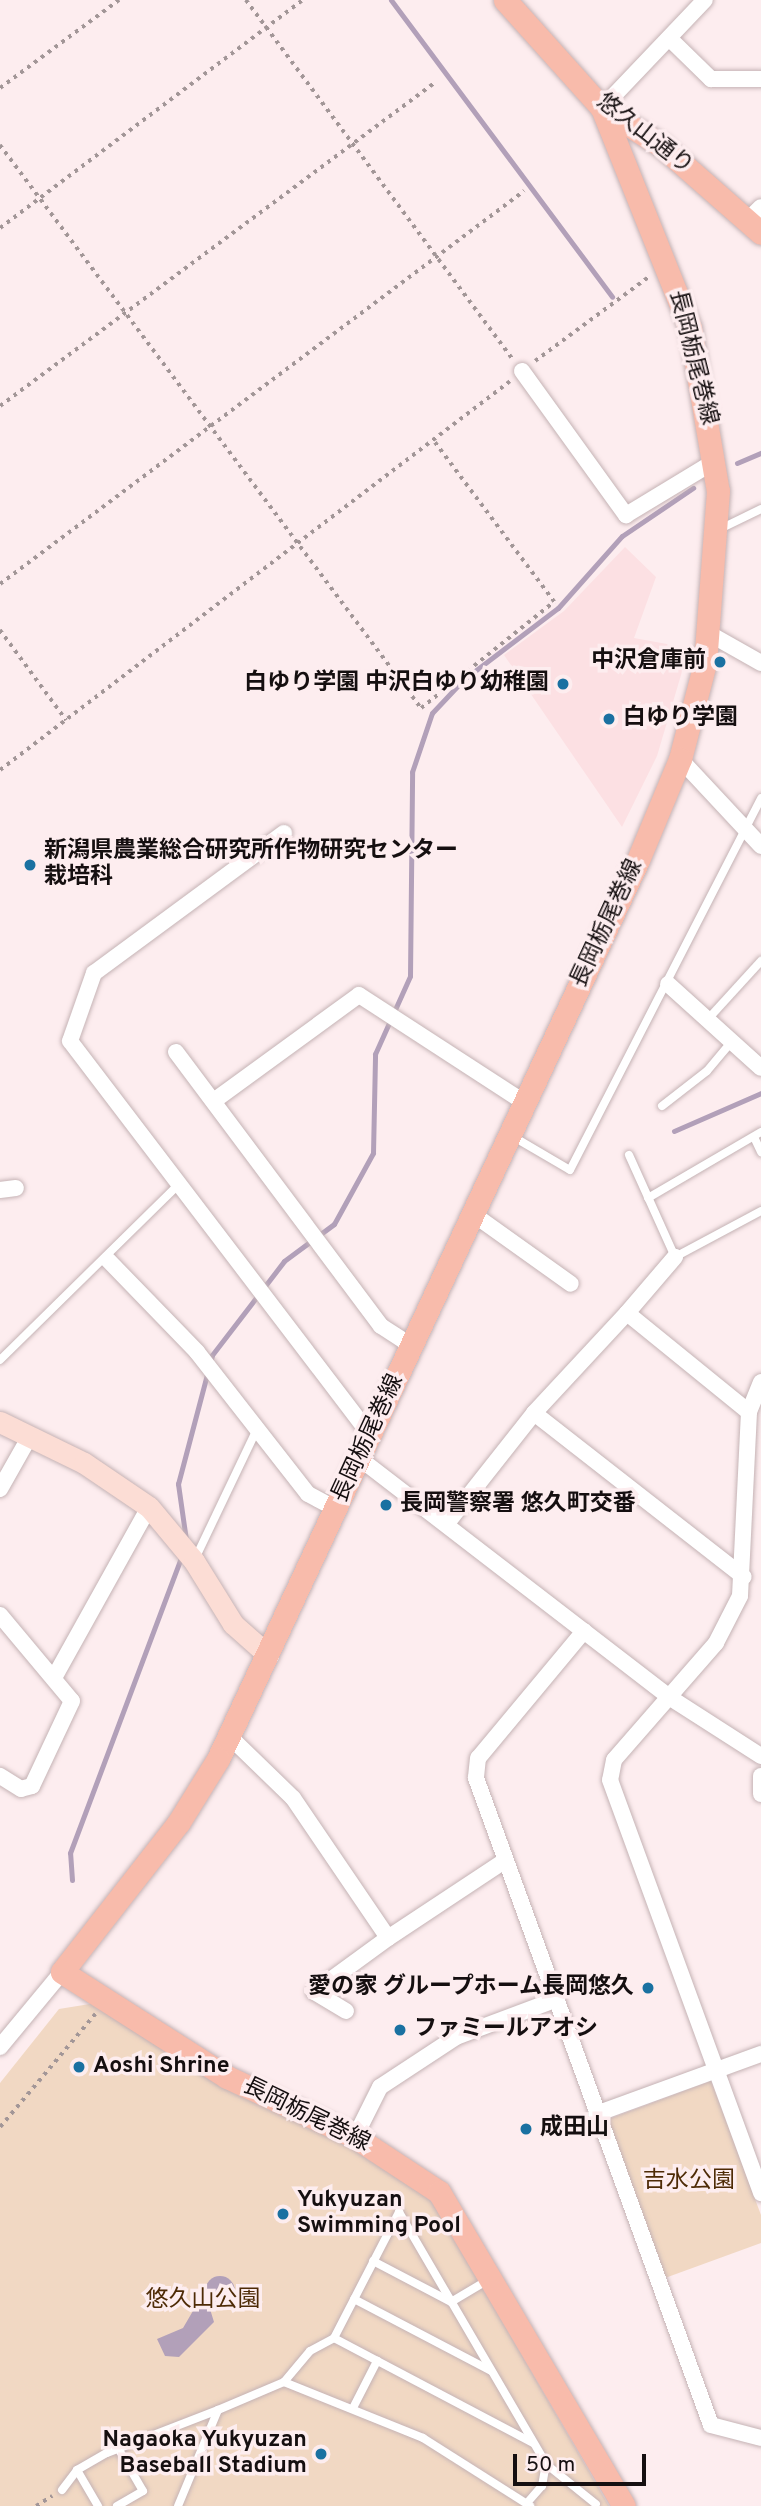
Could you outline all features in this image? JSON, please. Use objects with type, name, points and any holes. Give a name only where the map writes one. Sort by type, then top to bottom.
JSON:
[{"type":"main road","name":"悠久山通り","points":[[505,0],[602,108],[662,146],[757,220]]},
{"type":"main road","name":"長岡栃尾巻線","points":[[602,108],[669,267],[701,373],[715,461],[717,531],[708,633],[680,759],[525,1103],[229,1737],[179,1822],[62,1972],[227,2077],[355,2137],[439,2192],[491,2278],[607,2502]]},
{"type":"street","points":[[602,108],[705,0]]},
{"type":"street","points":[[669,38],[711,79],[761,79]]},
{"type":"street","points":[[522,371],[626,515],[715,461]]},
{"type":"street","points":[[708,633],[761,663]]},
{"type":"street","points":[[680,759],[761,846]]},
{"type":"street","points":[[284,833],[94,973],[70,1041],[182,1180],[371,1436]]},
{"type":"street","points":[[668,984],[761,1068]]},
{"type":"street","points":[[215,1100],[359,995],[525,1103]]},
{"type":"street","points":[[176,1052],[215,1100],[381,1326],[412,1347]]},
{"type":"street","points":[[473,1214],[571,1284]]},
{"type":"street","points":[[447,1522],[534,1413],[676,1257]]},
{"type":"street","points":[[108,1260],[197,1352],[308,1494],[336,1509]]},
{"type":"street","points":[[627,1313],[749,1412]]},
{"type":"street","points":[[761,1382],[749,1412],[744,1577],[729,1623],[614,1760],[610,1780],[761,2193]]},
{"type":"street","points":[[534,1413],[744,1577]]},
{"type":"street","points":[[0,1422],[30,1436],[149,1507],[194,1561],[233,1625],[268,1655]]},
{"type":"street","points":[[0,1489],[30,1436]]},
{"type":"street","points":[[359,1458],[447,1522],[669,1697],[761,1756]]},
{"type":"street","points":[[55,1676],[149,1507]]},
{"type":"street","points":[[0,1615],[55,1676],[72,1701],[38,1779],[21,1789],[0,1776]]},
{"type":"street","points":[[584,1631],[478,1758],[476,1778],[557,1999],[596,2115],[711,2425],[761,2438]]},
{"type":"street","points":[[229,1737],[293,1798],[388,1938]]},
{"type":"street","points":[[761,1776],[761,1794]]},
{"type":"street","points":[[346,2011],[314,1992],[388,1938],[506,1860]]},
{"type":"street","points":[[0,2047],[62,1972]]},
{"type":"street","points":[[355,2137],[380,2087],[456,2037],[557,1999]]},
{"type":"street","points":[[596,2115],[761,2054]]},
{"type":"lane","points":[[717,531],[761,509]]},
{"type":"lane","points":[[510,1135],[570,1170],[668,984],[743,826],[761,798]]},
{"type":"lane","points":[[708,1019],[761,961]]},
{"type":"lane","points":[[662,1106],[707,1071],[733,1041]]},
{"type":"lane","points":[[648,1198],[757,1135],[761,1152]]},
{"type":"lane","points":[[629,1155],[676,1257],[761,1211]]},
{"type":"lane","points":[[0,1360],[108,1260],[182,1180]]},
{"type":"lane","points":[[194,1561],[257,1429]]},
{"type":"lane","points":[[62,2490],[76,2470],[118,2448],[284,2382],[310,2351],[334,2338],[399,2212],[546,2464],[607,2502]]},
{"type":"lane","points":[[373,2261],[451,2302]]},
{"type":"lane","points":[[451,2302],[491,2278]]},
{"type":"lane","points":[[354,2299],[491,2371]]},
{"type":"lane","points":[[334,2338],[533,2442]]},
{"type":"lane","points":[[354,2406],[377,2361]]},
{"type":"lane","points":[[284,2382],[354,2406],[449,2452],[528,2505],[542,2486],[546,2464]]},
{"type":"lane","points":[[178,2506],[218,2410]]},
{"type":"lane","points":[[117,2506],[143,2491],[118,2448]]},
{"type":"lane","points":[[76,2470],[98,2506]]},
{"type":"path","points":[[0,88],[119,0]]},
{"type":"path","points":[[246,0],[522,371]]},
{"type":"path","points":[[0,228],[303,0]]},
{"type":"path","points":[[0,406],[352,141],[433,84]]},
{"type":"path","points":[[0,145],[421,708],[554,602],[435,443]]},
{"type":"path","points":[[0,584],[436,254],[524,191]]},
{"type":"path","points":[[0,770],[296,543],[435,443],[522,371],[669,267]]},
{"type":"path","points":[[0,630],[66,720]]},
{"type":"path","points":[[0,2127],[105,2001]]},
{"type":"path","points":[[36,2506],[62,2490]]},
{"type":"shaded area","name":"白ゆり学園","points":[[625,547],[656,577],[634,638],[689,648],[657,756],[622,827],[504,655],[564,611]]},
{"type":"shaded area","points":[[220,2276],[226,2277],[234,2285],[234,2297],[226,2305],[220,2306],[214,2305],[206,2297],[205,2291],[206,2285],[214,2277]]},
{"type":"shaded area","points":[[197,2304],[210,2309],[214,2322],[179,2357],[165,2356],[157,2339],[183,2328]]},
{"type":"green space","name":"悠久山公園","points":[[96,2003],[411,2180],[435,2205],[609,2506],[0,2506],[0,2083],[59,2009]]},
{"type":"green space","name":"吉水公園","points":[[711,2081],[761,2215],[761,2243],[665,2278],[606,2120]]},
{"type":"waterway","points":[[391,0],[612,297]]},
{"type":"waterway","points":[[737,463],[761,453]]},
{"type":"waterway","points":[[186,1540],[178,1484],[212,1355],[284,1261],[334,1224],[373,1153],[375,1054],[410,976],[412,772],[432,713],[463,680],[558,608],[622,536],[693,488]]},
{"type":"waterway","points":[[674,1131],[761,1093]]},
{"type":"waterway","points":[[72,1880],[70,1853],[181,1557]]},
{"type":"place","name":"中沢倉庫前","points":[[720,662]]},
{"type":"place","name":"白ゆり学園 中沢白ゆり幼稚園","points":[[563,684]]},
{"type":"place","name":"白ゆり学園","points":[[609,719]]},
{"type":"place","name":"新潟県農業総合研究所作物研究センター 栽培科","points":[[30,865]]},
{"type":"place","name":"長岡警察署 悠久町交番","points":[[386,1505]]},
{"type":"place","name":"愛の家 グループホーム長岡悠久","points":[[648,1988]]},
{"type":"place","name":"ファミールアオシ","points":[[400,2030]]},
{"type":"place","name":"Aoshi Shrine","points":[[79,2067]]},
{"type":"place","name":"成田山","points":[[526,2129]]},
{"type":"place","name":"Yukyuzan Swimming Pool","points":[[283,2214]]},
{"type":"place","name":"Nagaoka Yukyuzan Baseball Stadium","points":[[321,2454]]}]
